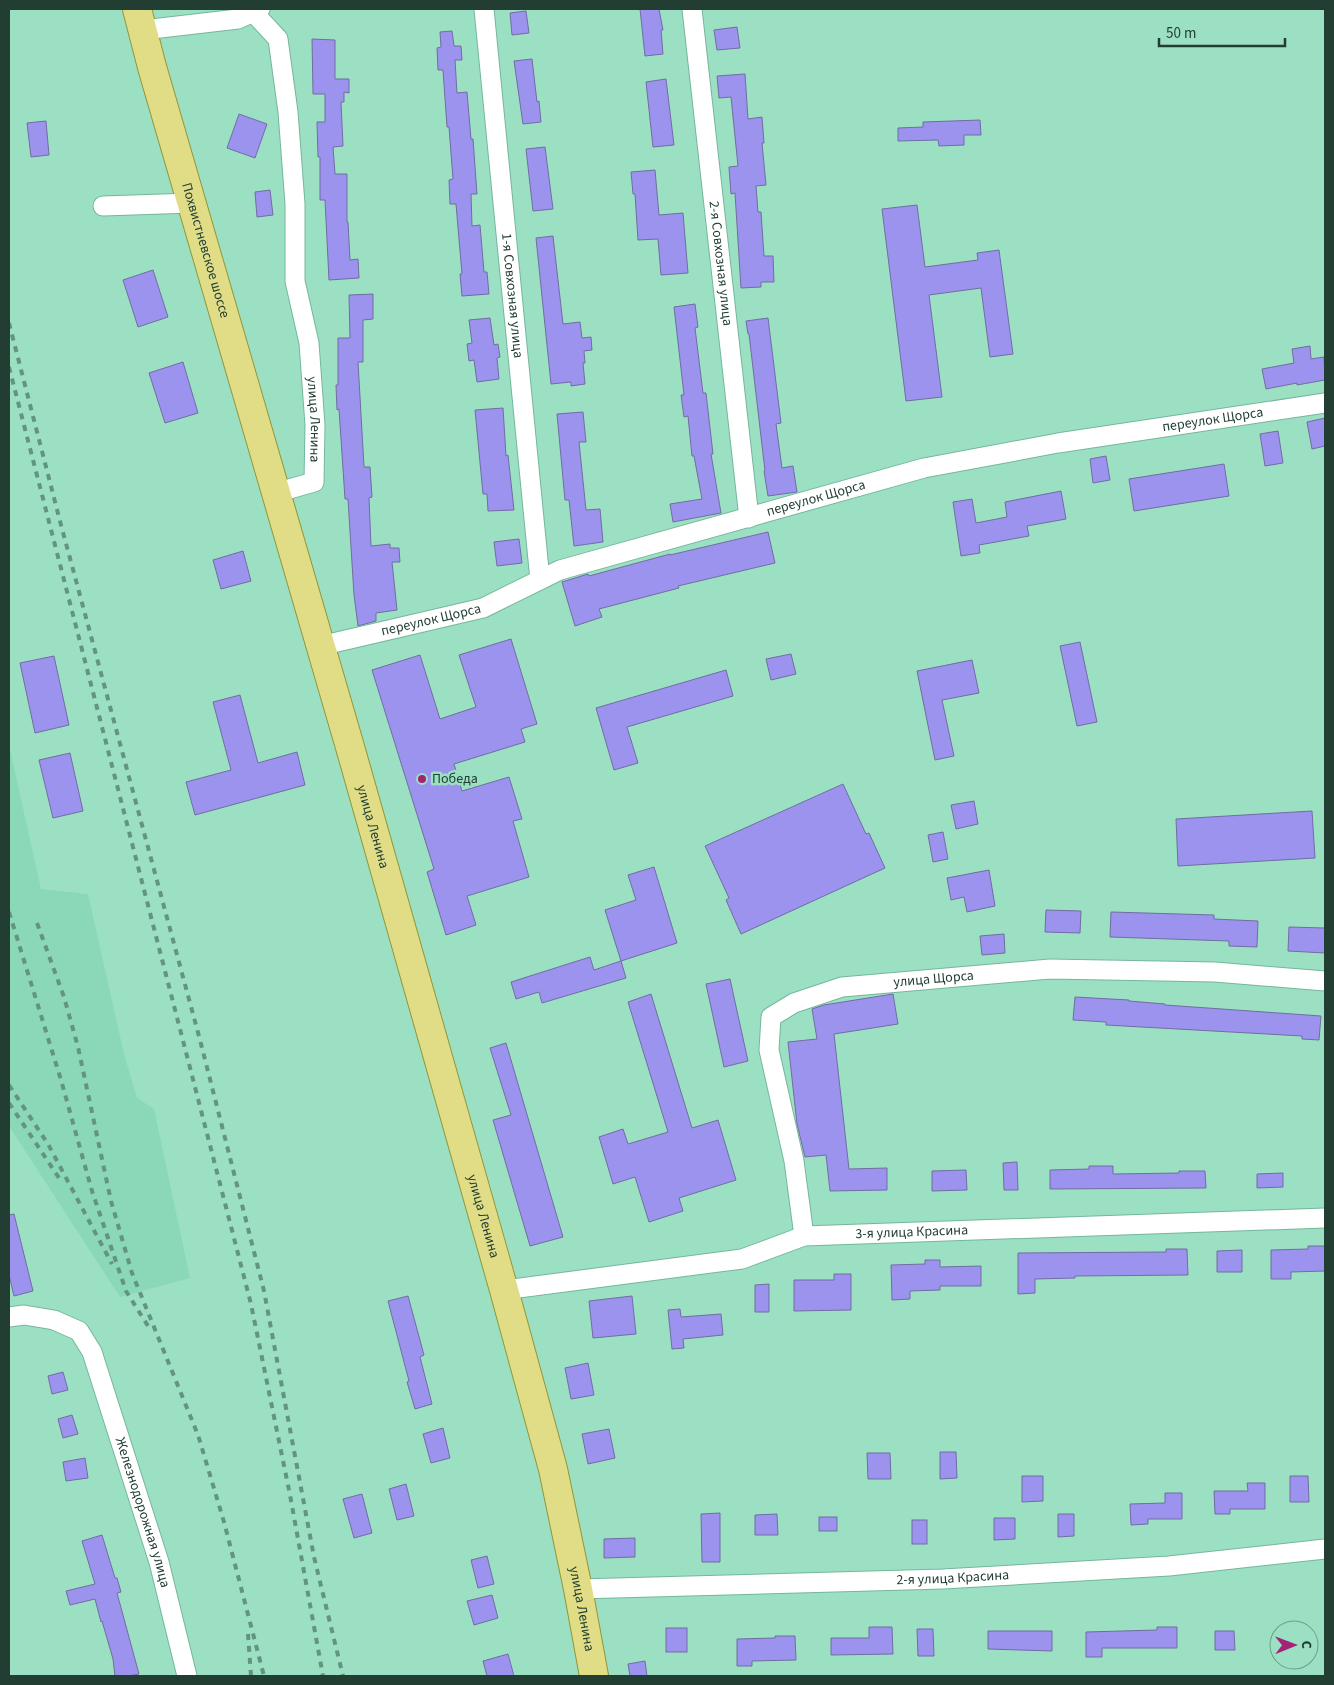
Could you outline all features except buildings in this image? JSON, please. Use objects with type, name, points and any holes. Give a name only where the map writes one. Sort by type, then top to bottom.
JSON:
[{"type":"main road","name":"Похвистневское шоссе","points":[[140,20],[275,493]]},
{"type":"main road","name":"улица Ленина","points":[[275,493],[504,1290],[553,1469],[594,1676]]},
{"type":"street","name":"1-я Совхозная улица","points":[[484,9],[540,580]]},
{"type":"street","name":"2-я Совхозная улица","points":[[692,9],[749,518]]},
{"type":"street","points":[[140,20],[238,19],[257,10]]},
{"type":"street","name":"улица Ленина","points":[[257,10],[278,39],[288,112],[294,195],[295,281],[309,343],[315,425],[314,482],[275,493]]},
{"type":"street","points":[[103,206],[192,203]]},
{"type":"street","name":"переулок Щорса","points":[[320,646],[483,608],[560,570],[924,468],[1058,443],[1325,403]]},
{"type":"street","name":"улица Щорса","points":[[804,1236],[794,1161],[769,1050],[771,1017],[794,1003],[842,987],[1050,969],[1215,972],[1325,982]]},
{"type":"street","name":"3-я улица Красина","points":[[504,1290],[742,1259],[804,1236],[1325,1218]]},
{"type":"street","name":"Железнодорожная улица","points":[[9,1317],[24,1314],[54,1320],[79,1331],[92,1352],[159,1562],[187,1676]]},
{"type":"street","name":"2-я улица Красина","points":[[578,1590],[953,1579],[1169,1566],[1325,1549]]},
{"type":"shaded area","points":[[9,745],[41,889],[88,894],[124,1054],[137,1098],[154,1109],[190,1278],[120,1297],[9,1126]]},
{"type":"railway","points":[[9,323],[61,525],[200,1040],[264,1291],[314,1557],[343,1676]]},
{"type":"railway","points":[[9,367],[251,1304],[290,1495],[323,1676]]},
{"type":"railway","points":[[9,912],[61,1080],[92,1191],[126,1291],[148,1326]]},
{"type":"railway","points":[[37,923],[64,997],[78,1047],[111,1201],[132,1273],[198,1435],[224,1522],[264,1676]]},
{"type":"railway","points":[[9,1085],[48,1144],[112,1264]]},
{"type":"railway","points":[[9,1103],[59,1178]]},
{"type":"railway","points":[[248,1634],[251,1676]]},
{"type":"place","name":"Победа","points":[[422,779]]}]
